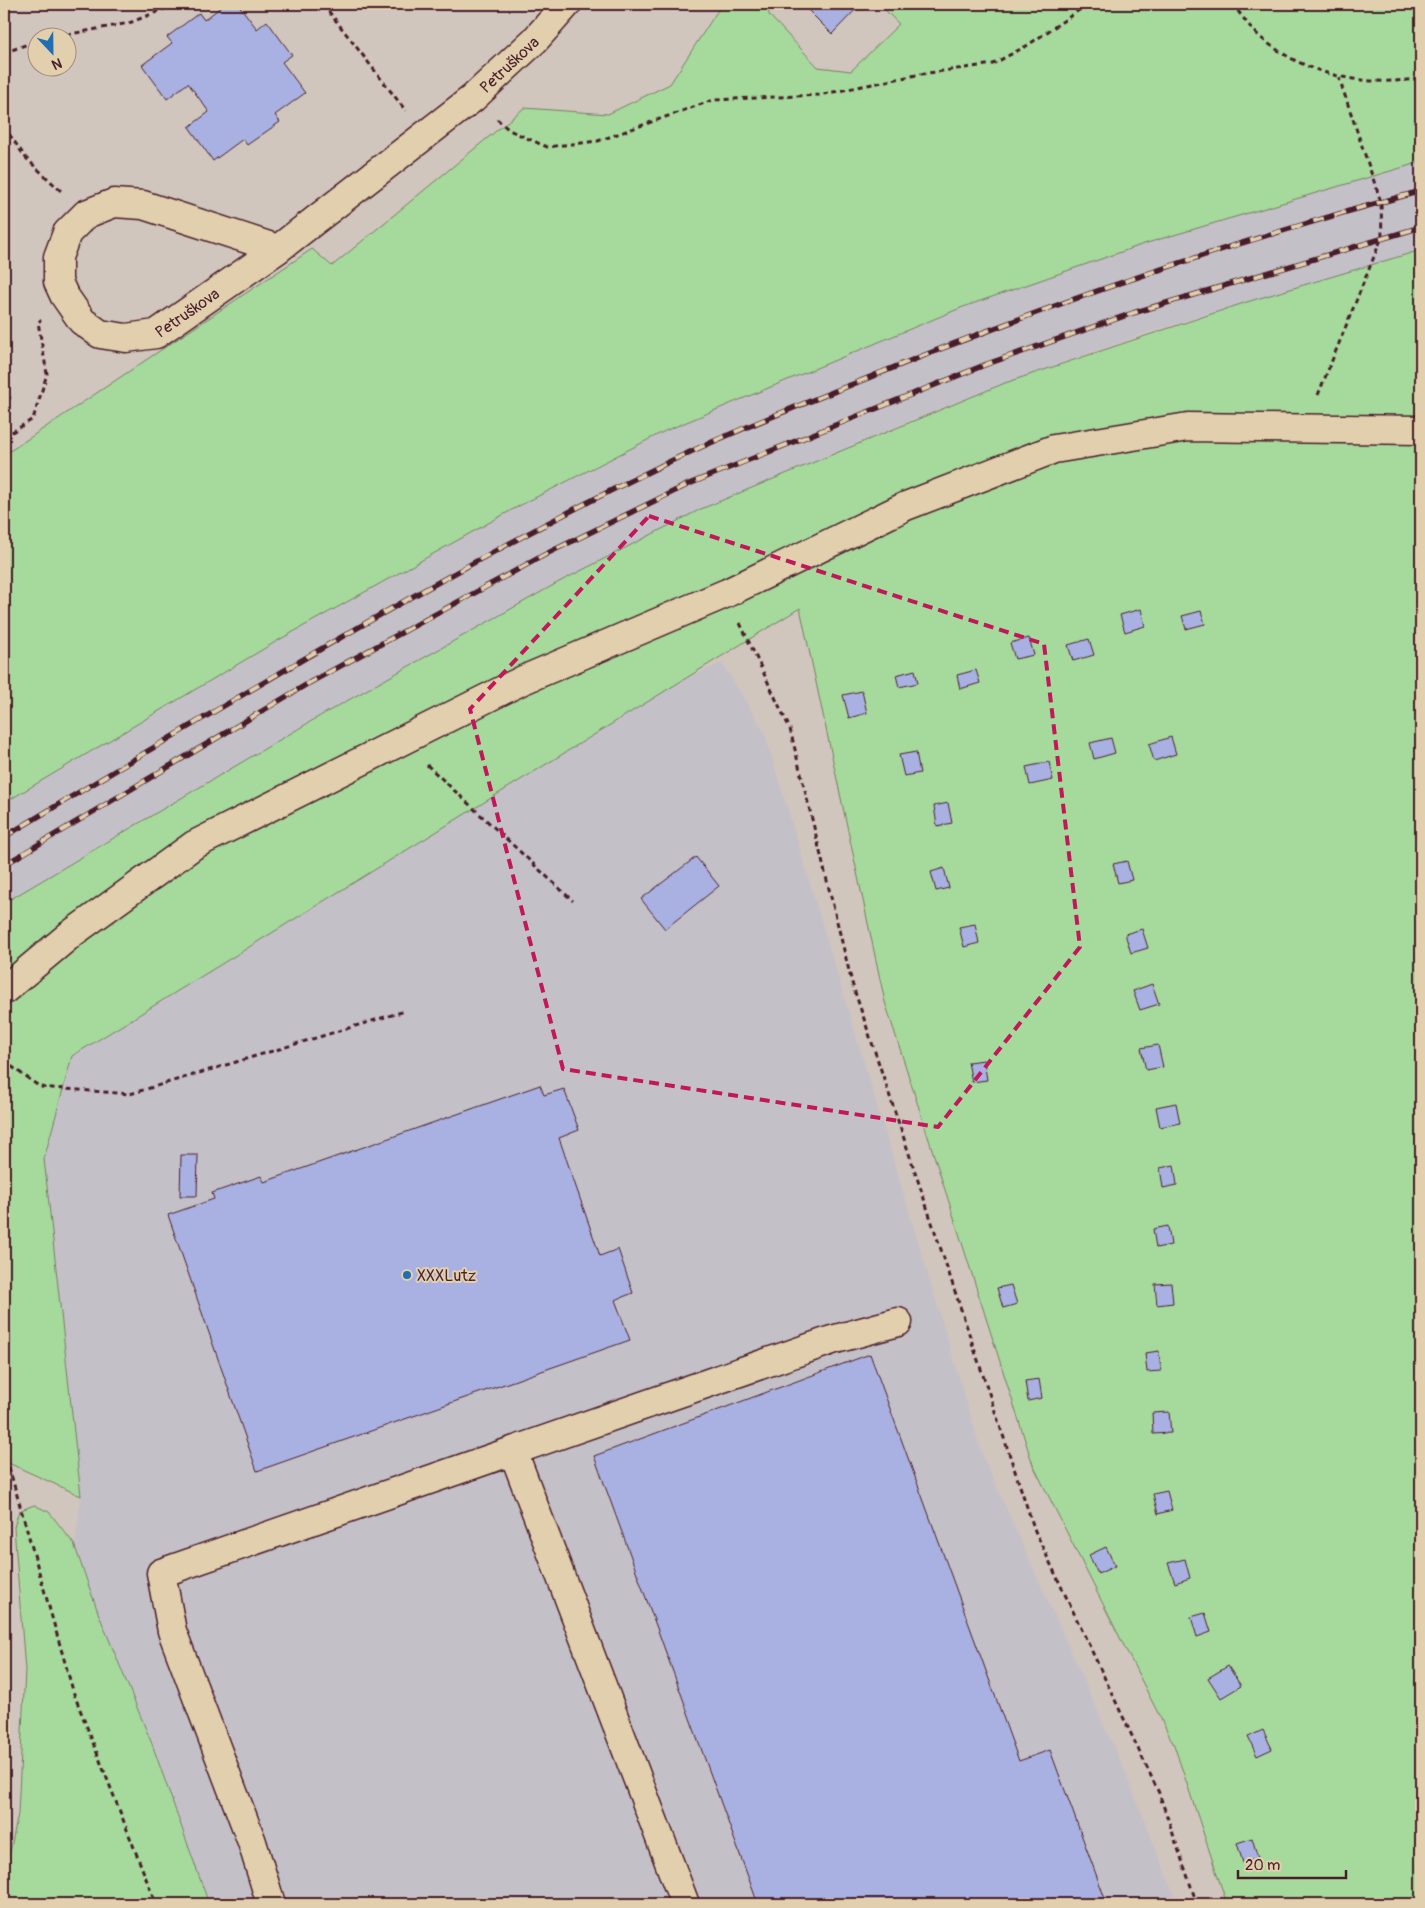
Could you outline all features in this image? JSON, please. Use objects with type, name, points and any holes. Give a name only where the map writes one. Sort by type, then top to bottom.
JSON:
[{"type":"street","name":"Petruškova","points":[[278,249],[143,205],[114,203],[86,214],[67,233],[58,257],[58,282],[64,295],[82,321],[100,334],[126,338],[156,334],[278,249],[473,98],[534,40],[566,4]]},
{"type":"street","points":[[4,990],[71,934],[194,845],[400,740],[523,680],[726,593],[906,506],[1054,449],[1188,427],[1421,430]]},
{"type":"street","points":[[271,1904],[252,1842],[172,1631],[161,1573],[832,1340],[898,1322]]},
{"type":"street","points":[[513,1451],[685,1904]]},
{"type":"path","points":[[78,32],[129,23],[178,4]]},
{"type":"path","points":[[323,4],[424,135]]},
{"type":"path","points":[[473,98],[509,130],[547,147],[598,142],[713,100],[819,95],[921,74],[993,64],[1028,45],[1088,4]]},
{"type":"path","points":[[1232,4],[1258,36],[1296,61],[1339,78],[1402,82],[1421,78]]},
{"type":"path","points":[[4,53],[28,44]]},
{"type":"path","points":[[1304,428],[1338,349],[1382,237],[1381,202],[1339,78]]},
{"type":"path","points":[[4,127],[26,158],[86,214]]},
{"type":"path","points":[[4,436],[33,419],[48,374],[38,322],[64,295]]},
{"type":"path","points":[[726,593],[790,729],[852,983],[1035,1531],[1159,1793],[1197,1904]]},
{"type":"path","points":[[400,740],[573,901]]},
{"type":"path","points":[[4,1060],[40,1087],[130,1094],[405,1012]]},
{"type":"path","points":[[4,1450],[74,1694],[156,1904]]},
{"type":"highlighted area","points":[[649,516],[1044,644],[1080,947],[938,1127],[563,1069],[470,709]]},
{"type":"shaded area","points":[[1421,160],[1421,250],[1147,333],[994,387],[855,444],[320,716],[4,903],[4,803],[277,641],[519,506],[665,431],[963,307],[1120,251]]},
{"type":"shaded area","points":[[722,663],[764,731],[983,1457],[1123,1767],[1178,1904],[209,1904],[152,1744],[99,1615],[75,1548],[81,1496],[44,1159],[72,1056],[679,681]]},
{"type":"green space","points":[[722,4],[768,4],[769,15],[818,67],[851,71],[899,24],[879,4],[1421,4],[1421,162],[1147,243],[963,307],[665,431],[519,506],[277,641],[4,803],[4,455],[312,249],[332,266],[524,108],[608,114],[670,84]]},
{"type":"green space","points":[[1421,250],[1421,1904],[1227,1904],[1174,1745],[1033,1465],[885,1002],[800,608],[72,1056],[44,1159],[81,1496],[4,1461],[4,903],[320,716],[559,582],[701,509],[1005,383],[1250,301]]},
{"type":"green space","points":[[34,1505],[49,1512],[74,1544],[99,1615],[152,1744],[209,1904],[4,1904],[4,1881],[18,1814],[25,1670],[14,1527],[19,1511]]},
{"type":"building","points":[[225,4],[238,4],[257,29],[267,21],[292,55],[282,62],[305,93],[275,115],[280,122],[247,145],[243,139],[213,161],[189,127],[209,112],[188,83],[167,99],[142,65],[172,43],[167,37],[199,13],[204,20]]},
{"type":"building","points":[[802,4],[854,4],[858,7],[832,34]]},
{"type":"building","points":[[4,388],[11,398],[4,404]]},
{"type":"building","points":[[1141,609],[1145,626],[1125,632],[1120,615]]},
{"type":"building","points":[[1201,611],[1205,624],[1186,629],[1182,616]]},
{"type":"building","points":[[1029,638],[1034,655],[1015,659],[1010,643]]},
{"type":"building","points":[[1089,639],[1094,655],[1073,661],[1068,645]]},
{"type":"building","points":[[915,670],[918,683],[899,687],[896,675]]},
{"type":"building","points":[[976,670],[980,683],[960,689],[957,675]]},
{"type":"building","points":[[862,691],[867,713],[849,718],[843,695]]},
{"type":"building","points":[[1171,737],[1176,754],[1154,761],[1149,744]]},
{"type":"building","points":[[1111,738],[1115,753],[1094,759],[1090,743]]},
{"type":"building","points":[[916,752],[920,773],[904,776],[899,755]]},
{"type":"building","points":[[1049,762],[1053,780],[1030,785],[1026,767]]},
{"type":"building","points":[[948,803],[952,823],[937,826],[934,806]]},
{"type":"building","points":[[696,857],[719,886],[665,929],[641,899]]},
{"type":"building","points":[[1127,861],[1132,880],[1118,883],[1113,864]]},
{"type":"building","points":[[944,868],[949,888],[936,891],[931,872]]},
{"type":"building","points":[[975,924],[979,943],[964,947],[959,927]]},
{"type":"building","points":[[1142,929],[1148,948],[1131,953],[1125,934]]},
{"type":"building","points":[[1152,984],[1159,1004],[1140,1010],[1133,991]]},
{"type":"building","points":[[1158,1045],[1163,1067],[1146,1070],[1141,1048]]},
{"type":"building","points":[[984,1060],[987,1080],[972,1082],[968,1062]]},
{"type":"building","name":"XXXLutz","points":[[540,1085],[544,1095],[564,1089],[579,1130],[559,1138],[600,1256],[618,1249],[633,1293],[615,1300],[630,1340],[257,1471],[168,1215],[214,1199],[212,1193],[261,1176],[264,1182]]},
{"type":"building","points":[[1176,1103],[1180,1123],[1160,1127],[1156,1107]]},
{"type":"building","points":[[181,1155],[198,1155],[197,1196],[180,1196]]},
{"type":"building","points":[[1174,1165],[1177,1185],[1163,1188],[1160,1168]]},
{"type":"building","points":[[1168,1226],[1171,1245],[1156,1248],[1153,1229]]},
{"type":"building","points":[[1171,1283],[1173,1303],[1157,1305],[1155,1284]]},
{"type":"building","points":[[1011,1285],[1017,1304],[1003,1308],[997,1288]]},
{"type":"building","points":[[1159,1351],[1161,1371],[1147,1372],[1145,1353]]},
{"type":"building","points":[[870,1354],[1019,1761],[1050,1750],[1107,1904],[758,1904],[594,1456]]},
{"type":"building","points":[[1039,1379],[1042,1398],[1028,1401],[1025,1381]]},
{"type":"building","points":[[1169,1412],[1171,1433],[1153,1434],[1152,1413]]},
{"type":"building","points":[[1167,1491],[1172,1510],[1158,1514],[1153,1494]]},
{"type":"building","points":[[1106,1547],[1115,1566],[1098,1574],[1089,1555]]},
{"type":"building","points":[[1185,1559],[1190,1578],[1175,1583],[1168,1563]]},
{"type":"building","points":[[1205,1613],[1211,1632],[1197,1637],[1191,1617]]},
{"type":"building","points":[[1228,1666],[1241,1686],[1221,1698],[1208,1678]]},
{"type":"building","points":[[1263,1730],[1272,1749],[1257,1756],[1248,1737]]},
{"type":"building","points":[[1252,1838],[1258,1858],[1243,1863],[1237,1843]]},
{"type":"building","points":[[1284,1899],[1286,1904],[1270,1904]]},
{"type":"railway","points":[[4,837],[335,640],[504,546],[698,448],[931,352],[1139,276],[1209,253],[1421,191]]},
{"type":"railway","points":[[4,865],[309,683],[548,553],[689,484],[987,364],[1133,313],[1421,227]]},
{"type":"place","name":"XXXLutz","points":[[407,1275]]}]
